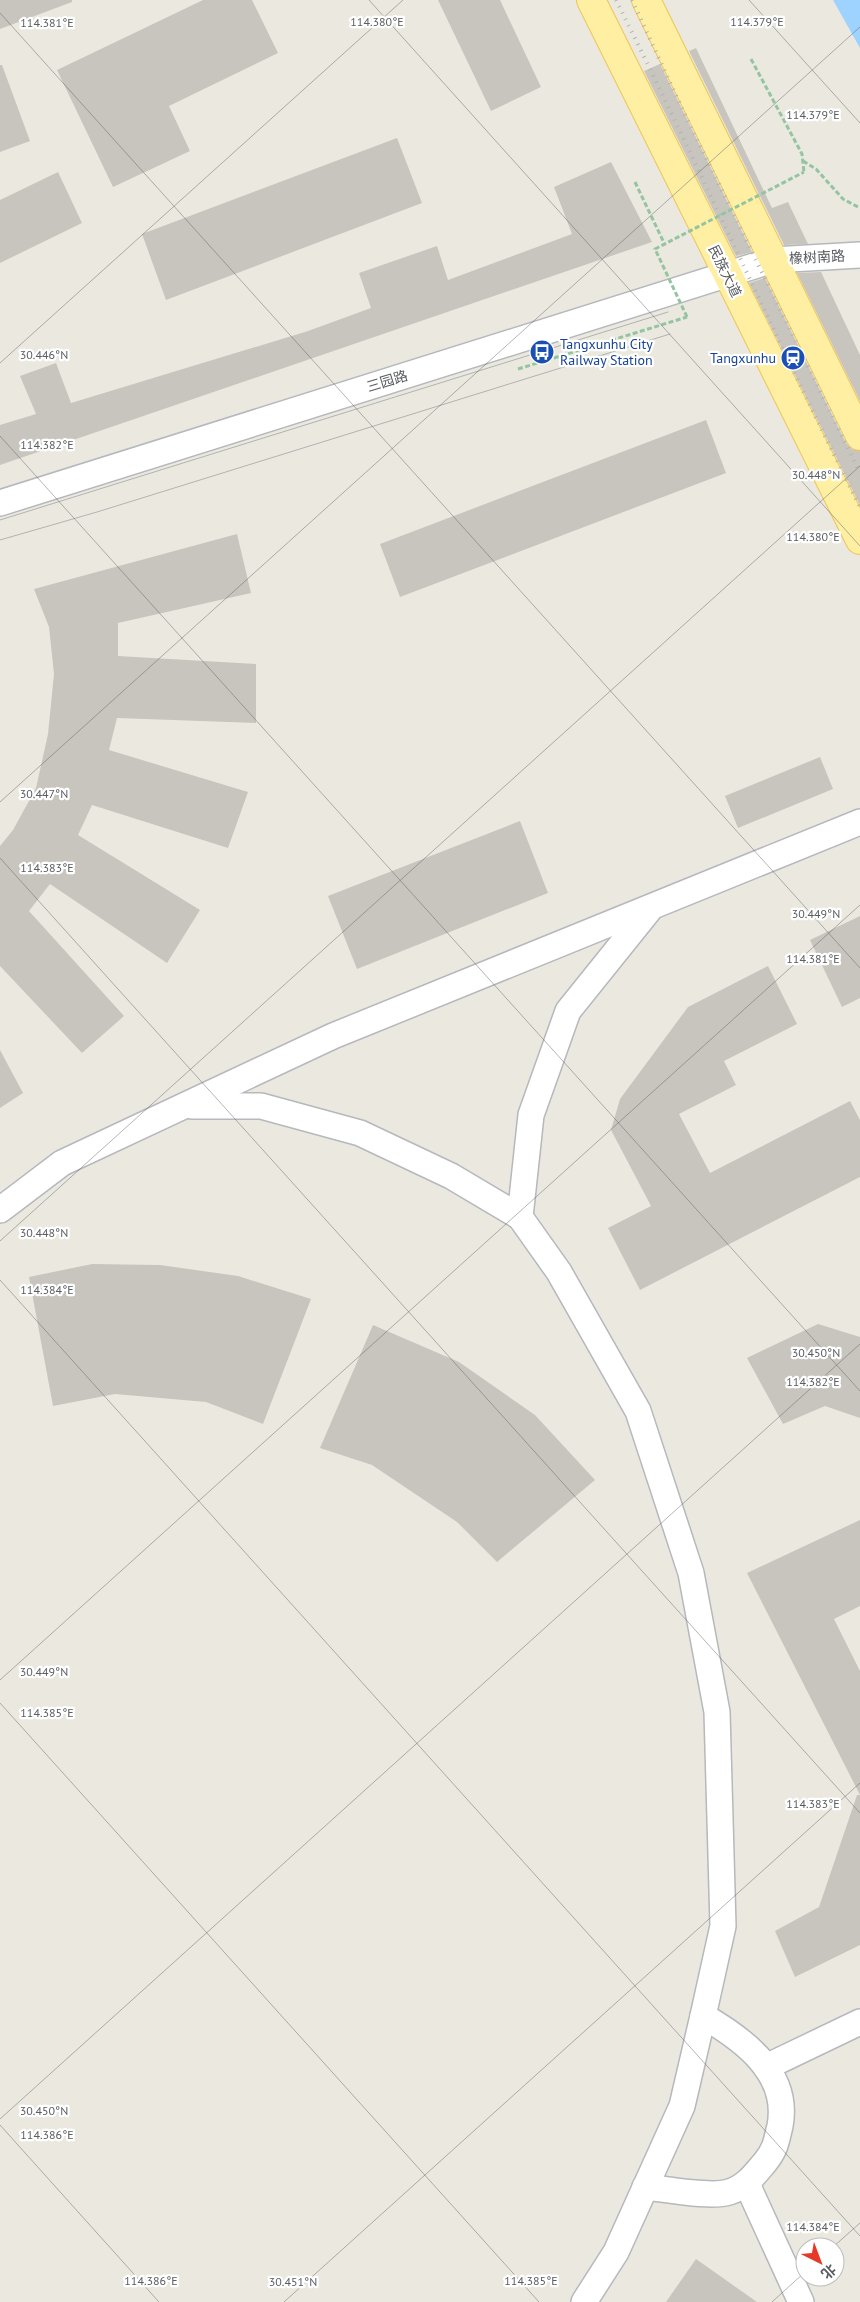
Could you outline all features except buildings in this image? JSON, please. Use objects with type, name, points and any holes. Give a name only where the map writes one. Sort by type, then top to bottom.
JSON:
[{"type":"main road","name":"民族大道","points":[[591,0],[860,540]]},
{"type":"main road","points":[[646,0],[860,436]]},
{"type":"street","name":"橡树南路","points":[[773,260],[860,255]]},
{"type":"street","name":"三园路","points":[[0,503],[773,260]]},
{"type":"street","points":[[0,1210],[62,1163],[333,1036],[860,822]]},
{"type":"street","points":[[520,1217],[531,1116],[568,1011],[652,907]]},
{"type":"street","points":[[184,1106],[261,1106],[360,1133],[451,1176],[520,1217],[559,1272],[638,1412],[691,1573],[717,1712],[723,1926],[682,2106],[616,2252],[584,2302]]},
{"type":"street","points":[[646,2187],[699,2193],[728,2193],[747,2184],[775,2149],[782,2116],[778,2087],[766,2067],[749,2047],[703,2016]]},
{"type":"street","points":[[766,2067],[860,2022]]},
{"type":"street","points":[[747,2184],[801,2302]]},
{"type":"path","points":[[518,369],[687,317],[655,249],[804,172],[802,154],[751,59]]},
{"type":"path","points":[[802,161],[816,169],[842,200],[860,208]]},
{"type":"path","points":[[635,182],[665,245]]},
{"type":"water","points":[[833,0],[860,0],[860,48]]},
{"type":"tram line","points":[[0,520],[668,312]]},
{"type":"tram line","points":[[0,540],[97,512],[670,334]]},
{"type":"railway","points":[[616,0],[860,507]]},
{"type":"railway","points":[[632,0],[686,117],[860,473]]},
{"type":"place","name":"Tangxunhu City Railway Station","points":[[542,352]]},
{"type":"place","name":"Tangxunhu","points":[[793,358]]}]
